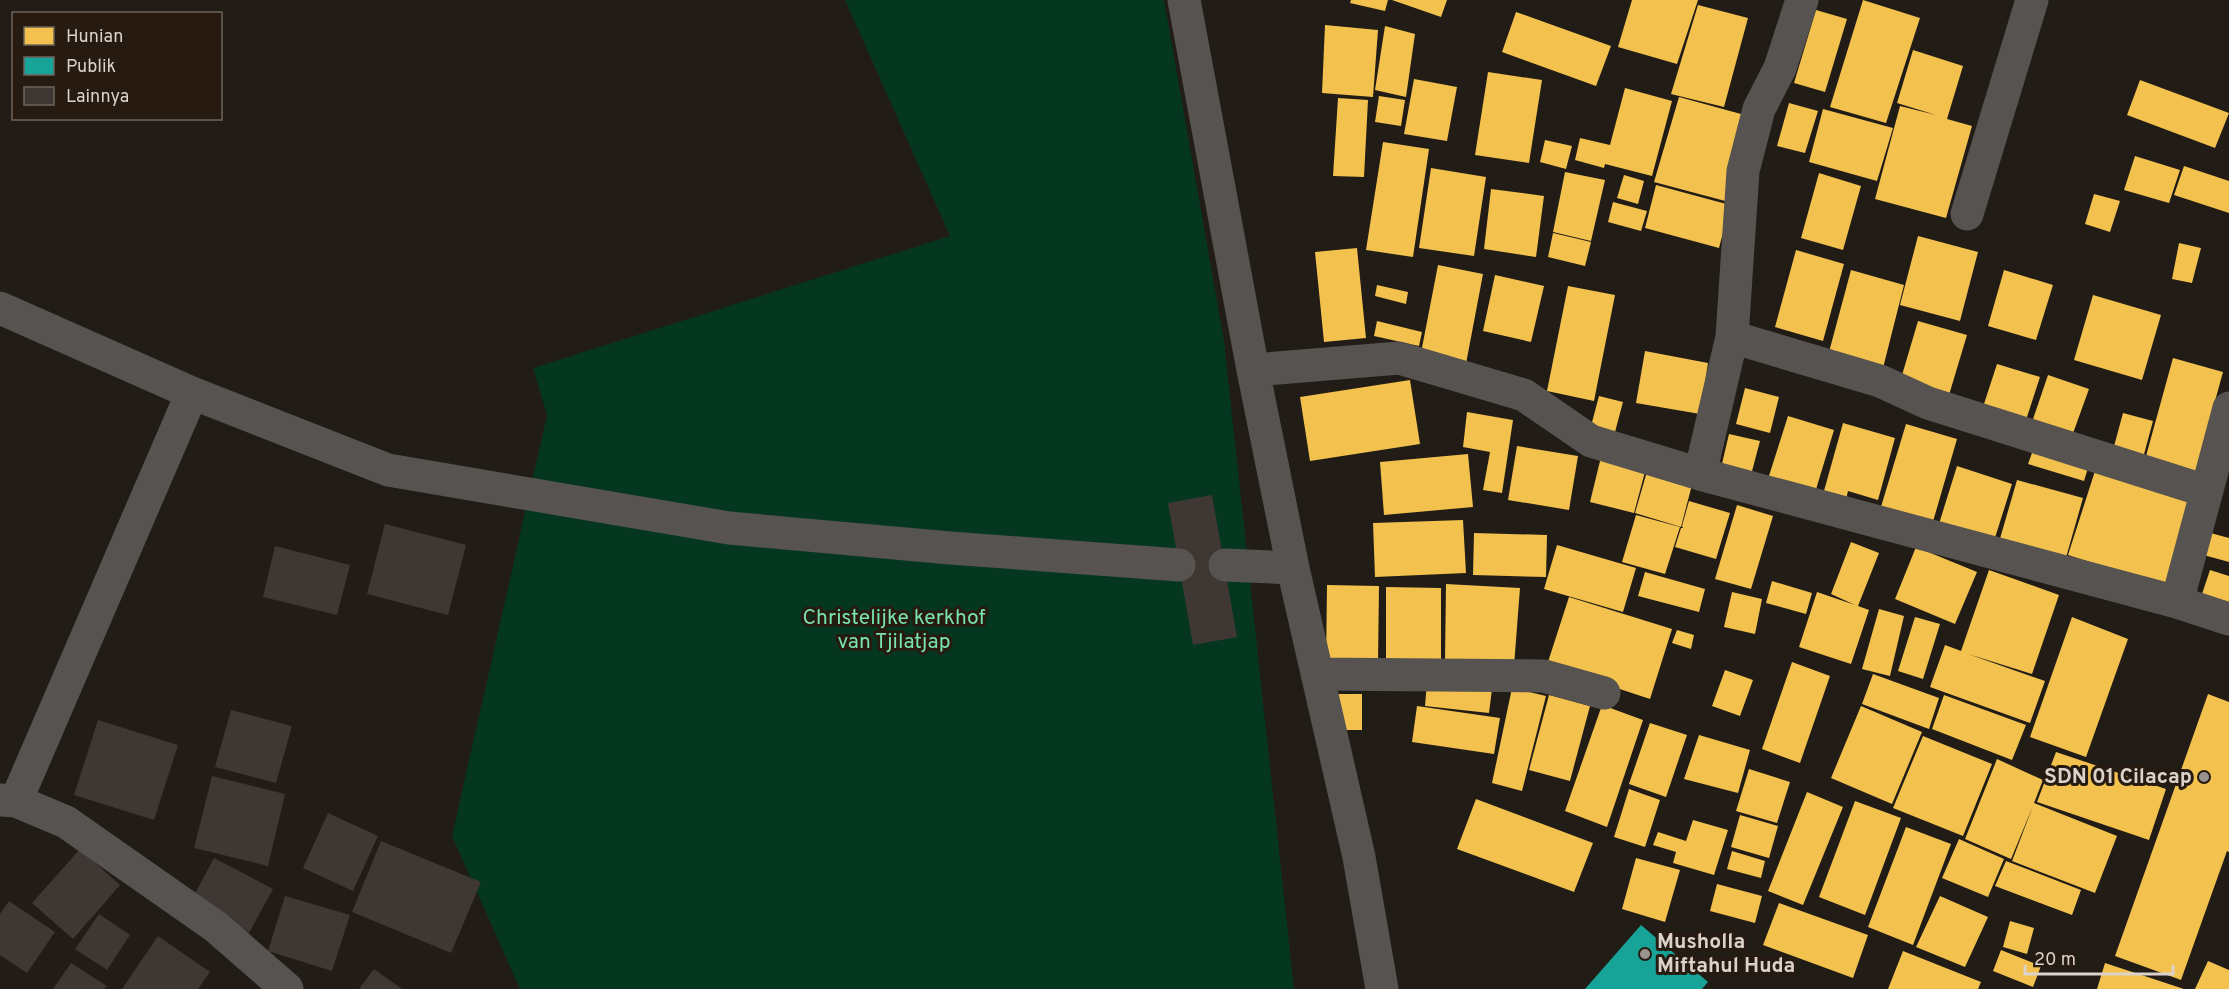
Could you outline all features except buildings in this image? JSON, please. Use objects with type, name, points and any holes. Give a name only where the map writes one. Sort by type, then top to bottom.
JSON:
[{"type":"street","points":[[1184,0],[1252,370],[1293,568],[1359,857],[1382,989]]},
{"type":"street","points":[[1700,474],[1732,337],[1743,171],[1759,109],[1780,68],[1802,0]]},
{"type":"street","points":[[1967,214],[2032,0]]},
{"type":"street","points":[[0,308],[192,393],[388,470],[729,528],[950,548],[1179,565]]},
{"type":"street","points":[[1732,337],[1880,381],[1929,404],[2206,491]]},
{"type":"street","points":[[1252,370],[1398,358],[1524,395],[1591,441],[1700,474],[2177,602],[2229,619]]},
{"type":"street","points":[[192,393],[8,801],[66,822],[216,927],[287,989]]},
{"type":"street","points":[[2177,602],[2229,408]]},
{"type":"street","points":[[1225,566],[1293,568]]},
{"type":"street","points":[[1317,674],[1544,676],[1604,693]]},
{"type":"green space","name":"Christelijke kerkhof van Tjilatjap","points":[[845,0],[1164,0],[1224,341],[1294,989],[520,989],[452,836],[547,415],[533,368],[950,236]]},
{"type":"tunnel","points":[[1179,565],[1225,565]]},
{"type":"place","name":"SDN 01 Cilacap","points":[[2204,777]]},
{"type":"place","name":"Musholla Miftahul Huda","points":[[1645,954]]}]
